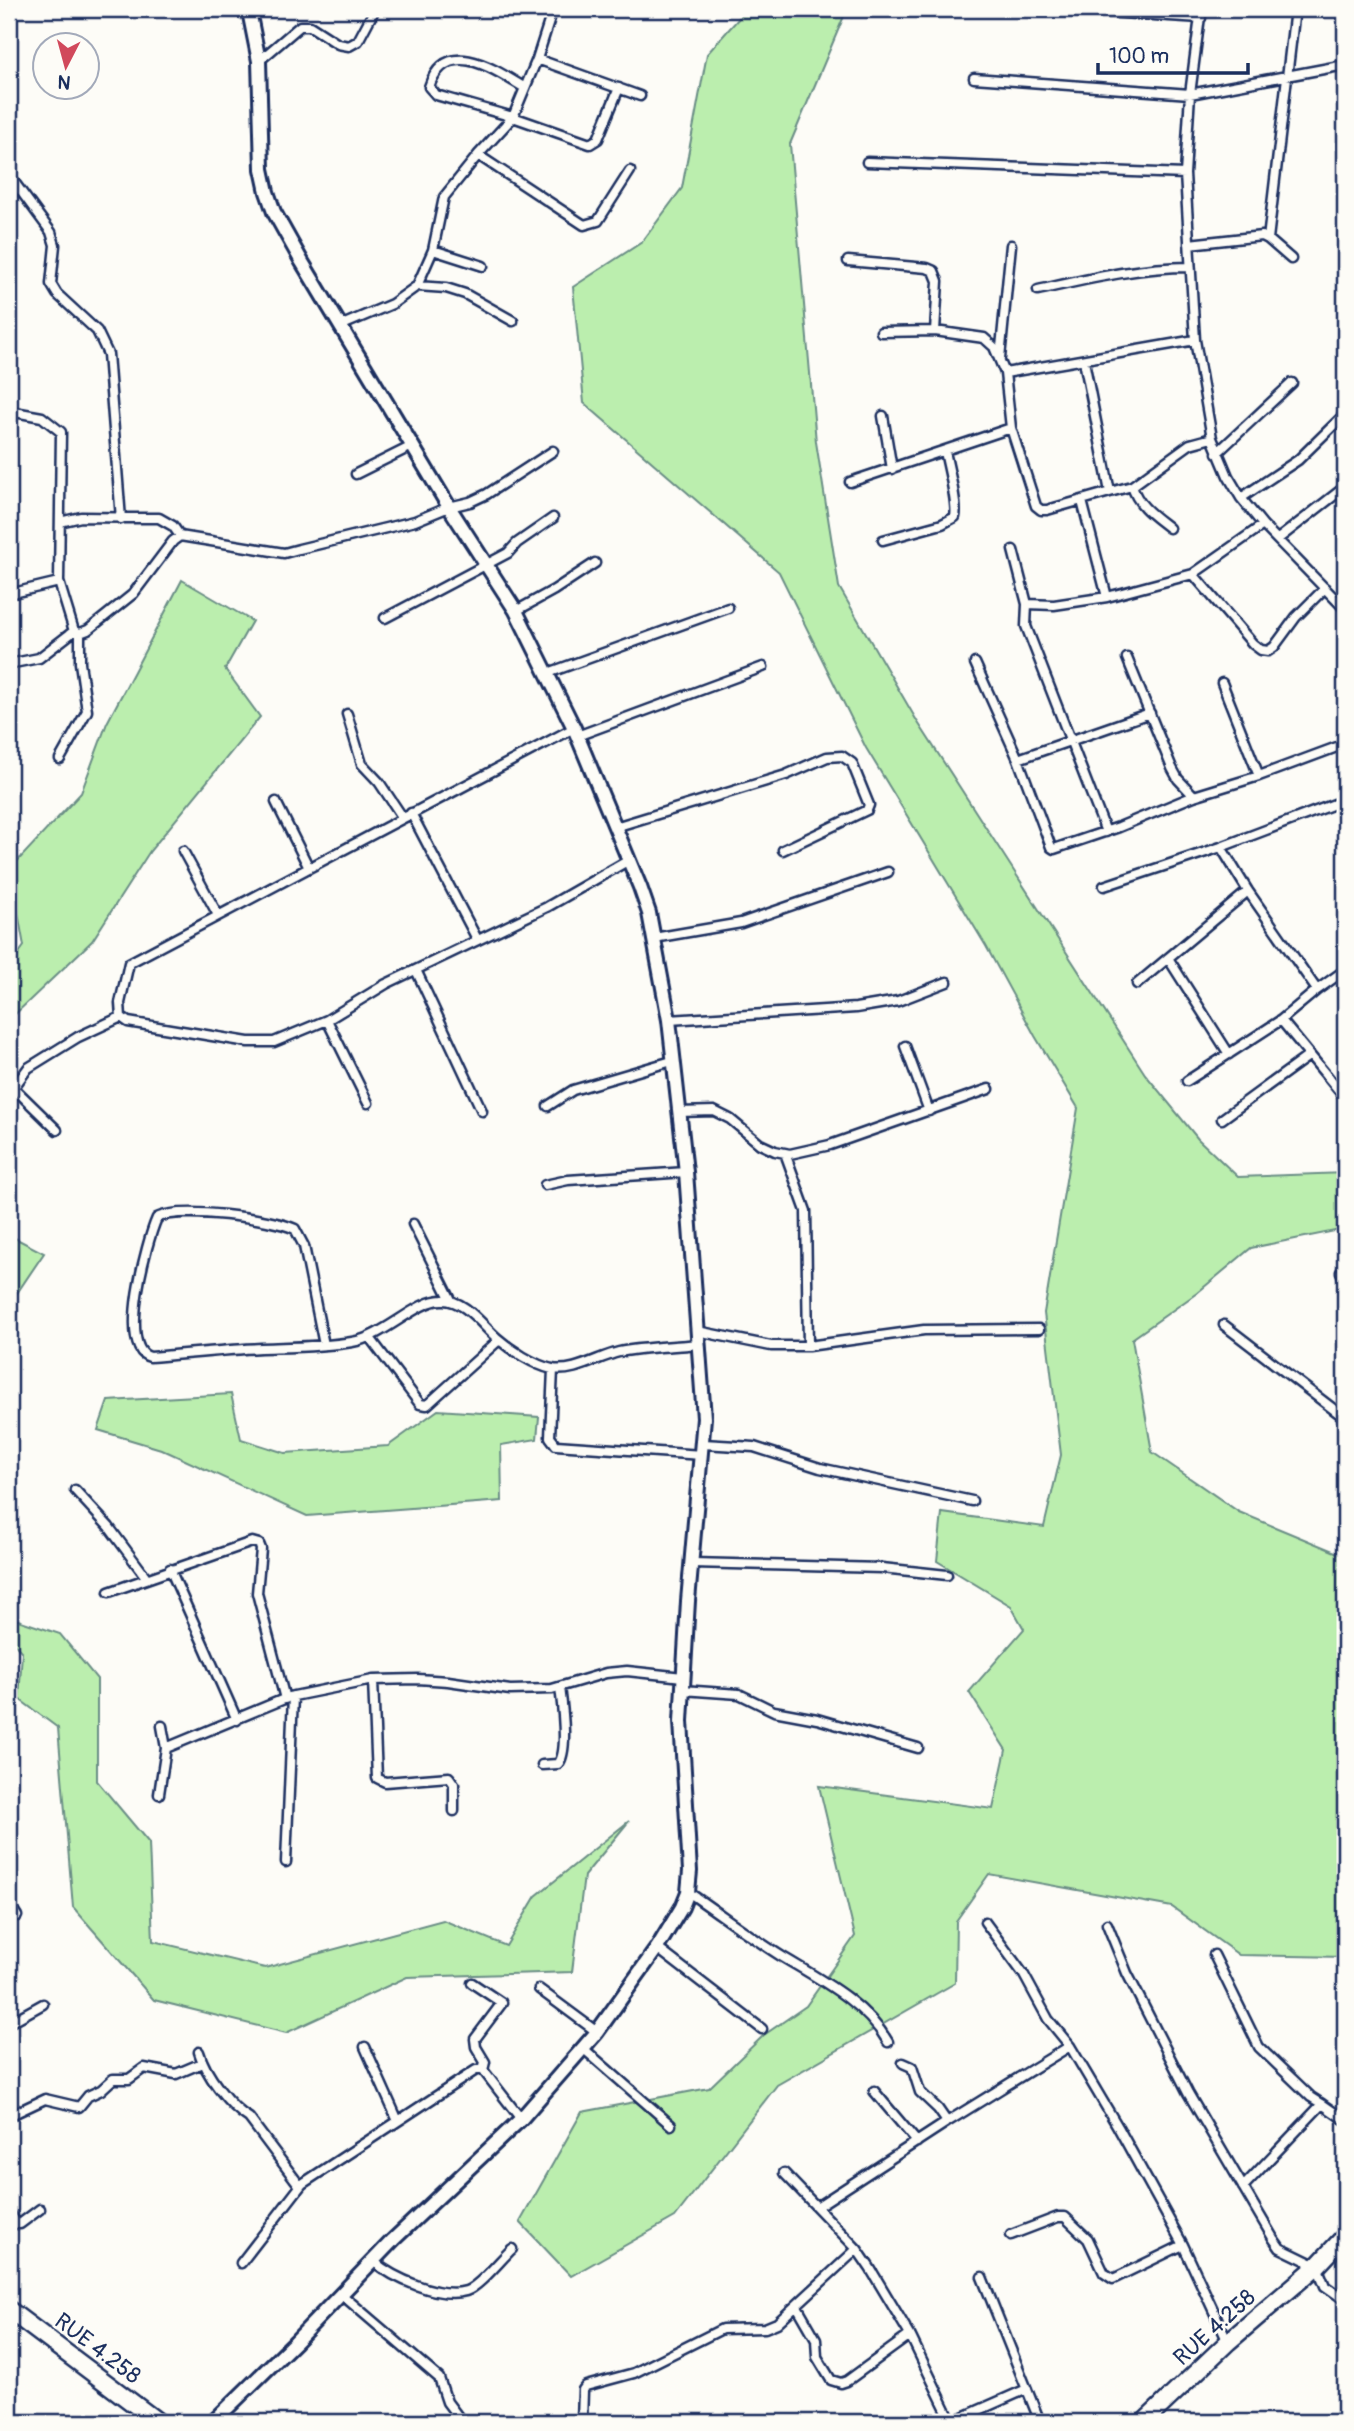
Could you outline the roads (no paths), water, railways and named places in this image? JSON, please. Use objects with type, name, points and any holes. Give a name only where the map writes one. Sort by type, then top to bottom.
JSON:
[{"type":"highway","name":"RUE 4.258","points":[[1144,2422],[1228,2342],[1317,2266],[1345,2236]]},
{"type":"highway","name":"RUE 4.258","points":[[9,2310],[158,2422]]},
{"type":"street","points":[[213,2422],[373,2261],[522,2119],[597,2032],[657,1948],[682,1907],[688,1892],[690,1871],[681,1751],[682,1684],[703,1450],[704,1403],[686,1172],[669,1020],[649,913],[575,732],[516,611],[449,507],[283,231],[267,192],[262,169],[259,61],[250,16],[246,9]]},
{"type":"street","points":[[259,61],[299,26],[310,26],[338,44],[349,46],[358,41],[375,9]]},
{"type":"street","points":[[340,326],[392,304],[417,286],[433,250],[444,197],[513,117],[537,59],[553,9]]},
{"type":"street","points":[[1056,9],[1201,13],[1185,174],[1195,340],[1212,438],[1241,498],[1263,525],[1345,609]]},
{"type":"street","points":[[1268,239],[1295,9]]},
{"type":"street","points":[[524,88],[495,69],[457,59],[439,67],[429,87],[436,95],[513,117],[590,144],[598,139],[619,88]]},
{"type":"street","points":[[537,59],[640,96]]},
{"type":"street","points":[[974,78],[1191,94],[1345,65]]},
{"type":"street","points":[[478,155],[584,225],[597,221],[630,172]]},
{"type":"street","points":[[867,162],[1185,174]]},
{"type":"street","points":[[9,175],[51,232],[55,245],[51,284],[57,294],[97,331],[108,354],[121,519]]},
{"type":"street","points":[[1189,244],[1254,236],[1268,239],[1291,259]]},
{"type":"street","points":[[1000,358],[1011,245]]},
{"type":"street","points":[[433,250],[483,266]]},
{"type":"street","points":[[848,261],[927,268],[934,271],[938,281],[935,331]]},
{"type":"street","points":[[1038,290],[1120,272],[1156,267],[1190,267]]},
{"type":"street","points":[[417,286],[446,288],[465,294],[513,321]]},
{"type":"street","points":[[881,332],[935,331],[984,338],[994,347],[1005,373],[1011,428],[1036,506],[1041,510],[1132,486],[1190,444],[1212,438]]},
{"type":"street","points":[[1005,373],[1195,340]]},
{"type":"street","points":[[1084,360],[1110,492]]},
{"type":"street","points":[[1217,453],[1292,383]]},
{"type":"street","points":[[9,411],[41,417],[61,432],[60,582],[77,631],[87,712],[60,759]]},
{"type":"street","points":[[1241,498],[1298,460],[1345,414]]},
{"type":"street","points":[[883,416],[891,469]]},
{"type":"street","points":[[850,482],[1011,428]]},
{"type":"street","points":[[356,474],[412,446]]},
{"type":"street","points":[[9,664],[39,657],[77,631],[88,630],[133,594],[173,541],[180,537],[284,553],[415,521],[449,507],[470,502],[553,451]]},
{"type":"street","points":[[883,540],[942,524],[955,517],[957,508],[945,451]]},
{"type":"street","points":[[1132,486],[1143,507],[1169,528]]},
{"type":"street","points":[[1278,539],[1345,488]]},
{"type":"street","points":[[1082,500],[1107,597]]},
{"type":"street","points":[[60,522],[81,517],[159,518],[173,526],[180,537]]},
{"type":"street","points":[[385,618],[508,553],[517,543],[553,518]]},
{"type":"street","points":[[1027,604],[1054,605],[1107,597],[1193,574],[1263,525]]},
{"type":"street","points":[[1013,550],[1027,604],[1026,626],[1106,832]]},
{"type":"street","points":[[516,611],[595,563]]},
{"type":"street","points":[[1193,574],[1254,644],[1261,650],[1268,651],[1325,588]]},
{"type":"street","points":[[9,594],[60,582]]},
{"type":"street","points":[[548,673],[728,608]]},
{"type":"street","points":[[1127,658],[1172,768],[1194,796]]},
{"type":"street","points":[[975,663],[1018,759],[1051,847],[1059,848],[1106,832],[1194,796],[1259,776],[1345,744]]},
{"type":"street","points":[[121,1017],[120,1003],[128,963],[407,815],[575,732],[763,667]]},
{"type":"street","points":[[1222,683],[1259,776]]},
{"type":"street","points":[[1018,759],[1150,713]]},
{"type":"street","points":[[347,714],[362,764],[407,815],[477,939]]},
{"type":"street","points":[[615,827],[786,775],[834,755],[848,759],[869,805],[867,810],[783,850]]},
{"type":"street","points":[[1104,886],[1221,847],[1345,800]]},
{"type":"street","points":[[276,802],[309,868]]},
{"type":"street","points":[[1221,847],[1248,891],[1317,990]]},
{"type":"street","points":[[183,851],[218,915]]},
{"type":"street","points":[[121,1017],[128,1022],[262,1043],[274,1042],[327,1020],[386,984],[547,907],[629,860]]},
{"type":"street","points":[[654,938],[741,923],[888,873]]},
{"type":"street","points":[[1138,985],[1248,891]]},
{"type":"street","points":[[1168,958],[1229,1054]]},
{"type":"street","points":[[416,970],[482,1111]]},
{"type":"street","points":[[1186,1081],[1281,1020],[1345,970]]},
{"type":"street","points":[[669,1020],[856,1008],[898,1001],[947,982]]},
{"type":"street","points":[[57,1130],[11,1091],[28,1068],[78,1037],[121,1017]]},
{"type":"street","points":[[327,1020],[368,1103]]},
{"type":"street","points":[[1281,1020],[1341,1093]]},
{"type":"street","points":[[905,1046],[929,1111]]},
{"type":"street","points":[[1223,1119],[1310,1055]]},
{"type":"street","points":[[548,1106],[573,1090],[673,1061]]},
{"type":"street","points":[[679,1112],[714,1111],[730,1119],[760,1144],[775,1151],[807,1152],[989,1089]]},
{"type":"street","points":[[785,1153],[806,1212],[808,1346]]},
{"type":"street","points":[[545,1185],[568,1180],[686,1172]]},
{"type":"street","points":[[324,1345],[304,1246],[295,1229],[268,1220],[215,1214],[169,1215],[157,1219],[136,1298],[135,1329],[142,1355],[150,1357],[324,1345],[351,1342],[370,1338],[428,1303],[440,1300],[451,1300],[460,1304],[499,1340],[518,1353],[553,1369],[576,1367],[602,1356],[698,1338],[771,1346],[808,1346],[924,1330],[1040,1329]]},
{"type":"street","points":[[413,1224],[451,1300]]},
{"type":"street","points":[[1340,1272],[1345,1280]]},
{"type":"street","points":[[1224,1325],[1345,1418]]},
{"type":"street","points":[[370,1338],[420,1404],[424,1405],[499,1340]]},
{"type":"street","points":[[553,1369],[550,1437],[556,1446],[703,1450],[754,1447],[820,1468],[972,1501]]},
{"type":"street","points":[[75,1490],[114,1533],[146,1577]]},
{"type":"street","points":[[109,1592],[252,1542],[259,1544],[261,1549],[257,1593],[289,1697],[286,1862]]},
{"type":"street","points":[[692,1563],[882,1568],[947,1575]]},
{"type":"street","points":[[170,1569],[237,1720]]},
{"type":"street","points":[[166,1748],[289,1697],[373,1680],[418,1679],[510,1690],[560,1687],[606,1673],[627,1671],[739,1694],[775,1711],[817,1719],[918,1748]]},
{"type":"street","points":[[373,1680],[377,1778],[385,1782],[449,1777],[454,1784],[454,1811]]},
{"type":"street","points":[[542,1765],[558,1764],[562,1759],[564,1726],[560,1687]]},
{"type":"street","points":[[159,1794],[166,1748],[162,1726]]},
{"type":"street","points":[[688,1892],[780,1955],[822,1979],[873,2022],[888,2042]]},
{"type":"street","points":[[9,1903],[17,1916]]},
{"type":"street","points":[[985,1922],[1024,1975],[1048,2019],[1070,2046],[1118,2127],[1183,2245],[1228,2342]]},
{"type":"street","points":[[1107,1924],[1127,1973],[1188,2093],[1280,2248],[1317,2266],[1325,2286],[1345,2300]]},
{"type":"street","points":[[657,1948],[762,2029]]},
{"type":"street","points":[[1214,1955],[1259,2047],[1311,2097],[1345,2119]]},
{"type":"street","points":[[472,1983],[502,2003],[475,2039],[476,2047],[485,2062],[483,2070]]},
{"type":"street","points":[[539,1989],[597,2032]]},
{"type":"street","points":[[9,2023],[43,2004]]},
{"type":"street","points":[[818,2206],[1070,2046]]},
{"type":"street","points":[[365,2047],[398,2121]]},
{"type":"street","points":[[584,2049],[671,2125]]},
{"type":"street","points":[[199,2052],[202,2063],[239,2112],[249,2118],[300,2186]]},
{"type":"street","points":[[9,2116],[46,2099],[79,2107],[88,2096],[101,2090],[113,2079],[130,2079],[144,2068],[176,2074],[202,2063]]},
{"type":"street","points":[[903,2063],[912,2067],[920,2092],[947,2122]]},
{"type":"street","points":[[241,2263],[300,2186],[476,2070],[483,2070]]},
{"type":"street","points":[[483,2070],[522,2119]]},
{"type":"street","points":[[874,2091],[917,2142]]},
{"type":"street","points":[[1242,2187],[1322,2104]]},
{"type":"street","points":[[784,2173],[857,2249],[910,2334],[952,2422],[1027,2389]]},
{"type":"street","points":[[9,2212],[17,2224],[20,2224],[40,2209]]},
{"type":"street","points":[[1011,2235],[1058,2217],[1065,2217],[1088,2239],[1104,2273],[1113,2278],[1183,2245]]},
{"type":"street","points":[[373,2261],[396,2276],[421,2287],[464,2291],[472,2287],[512,2249]]},
{"type":"street","points":[[582,2422],[583,2390],[586,2386],[634,2373],[722,2329],[765,2328],[777,2323],[857,2249]]},
{"type":"street","points":[[982,2277],[1040,2422]]},
{"type":"street","points":[[341,2294],[439,2378],[447,2402],[462,2422]]},
{"type":"street","points":[[797,2306],[816,2339],[817,2357],[831,2381],[835,2383],[847,2381],[910,2334]]}]
